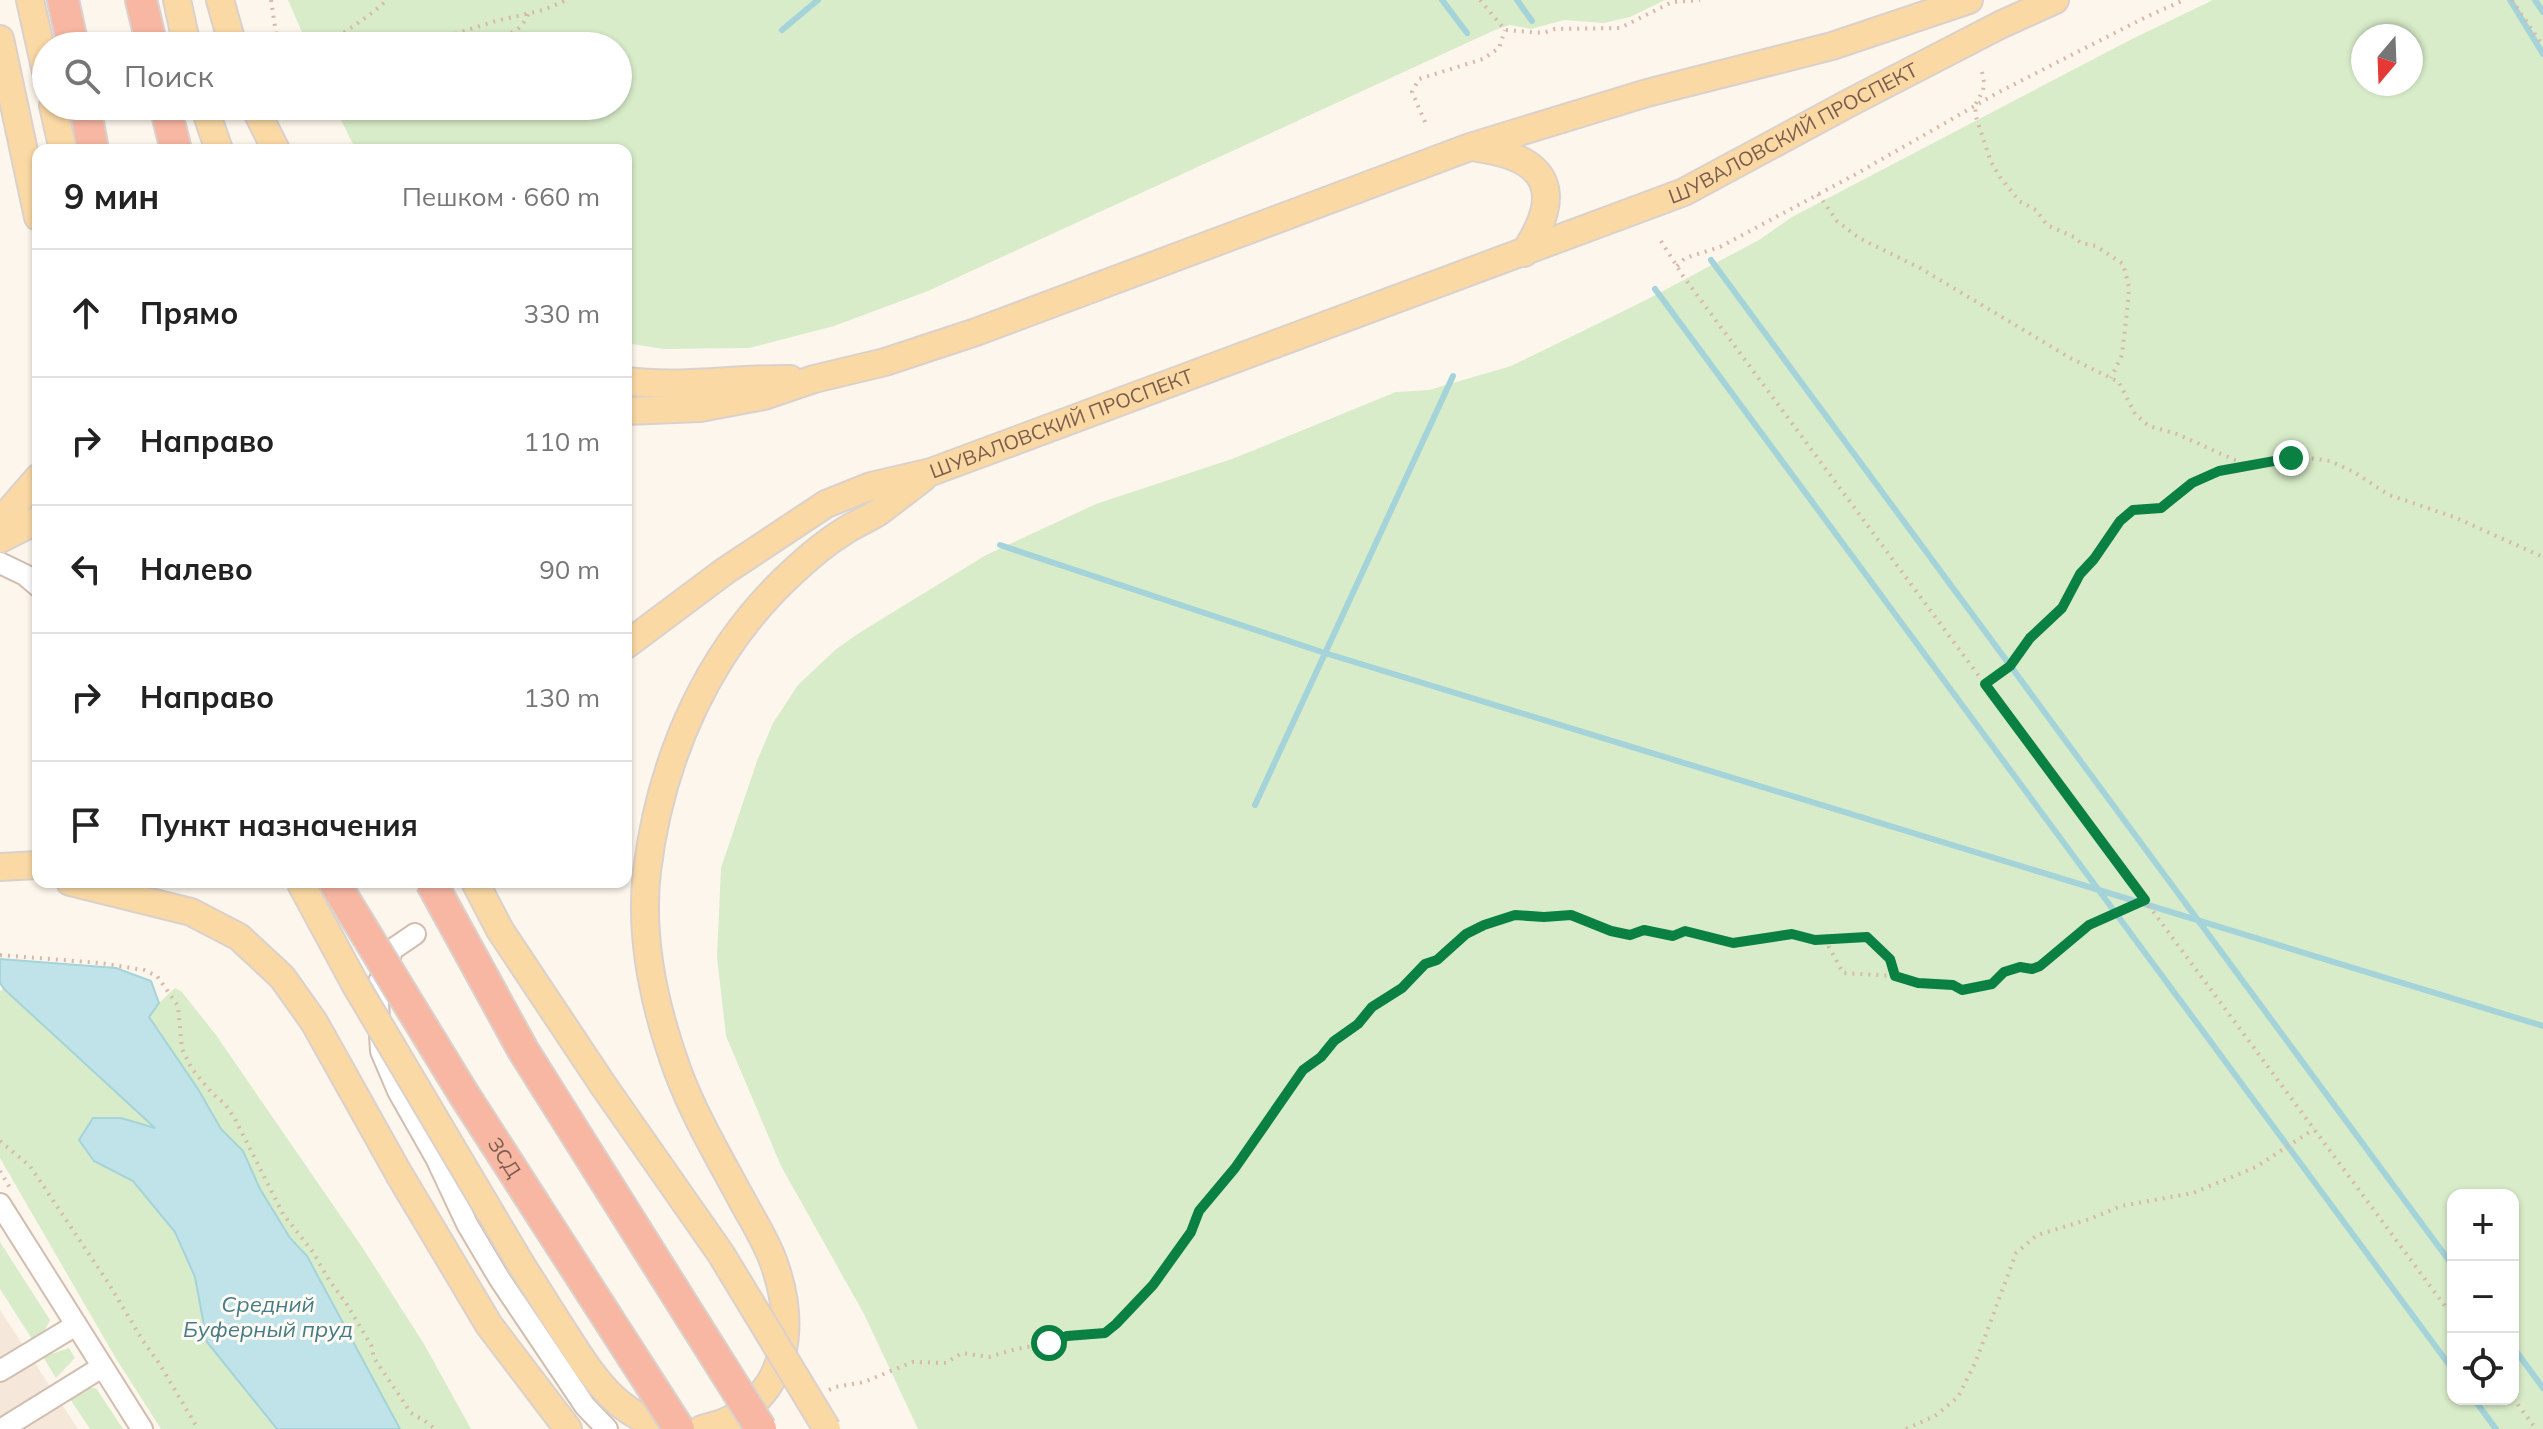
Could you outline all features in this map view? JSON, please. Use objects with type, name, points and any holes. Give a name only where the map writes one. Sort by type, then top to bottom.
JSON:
[{"type":"highway","points":[[63,0],[70,32]]},
{"type":"highway","points":[[141,0],[149,32]]},
{"type":"highway","points":[[88,120],[92,144]]},
{"type":"highway","points":[[168,120],[174,144]]},
{"type":"highway","name":"ЗСД","points":[[338,888],[463,1093],[681,1429]]},
{"type":"highway","points":[[434,888],[523,1050],[761,1429]]},
{"type":"main road","points":[[30,0],[37,32]]},
{"type":"main road","points":[[220,0],[229,32]]},
{"type":"main road","points":[[632,411],[700,408],[764,396],[814,379],[885,362],[976,332],[1470,147],[1647,93],[1832,46],[1969,0]]},
{"type":"main road","name":"ШУВАЛОВСКИЙ ПРОСПЕКТ","points":[[632,641],[725,571],[826,504],[871,486],[931,472],[1684,192],[1918,67],[2055,0]]},
{"type":"main road","points":[[0,39],[32,189]]},
{"type":"main road","points":[[56,120],[62,144]]},
{"type":"main road","points":[[209,120],[217,144]]},
{"type":"main road","points":[[261,120],[273,144]]},
{"type":"main road","points":[[1470,147],[1503,151],[1528,162],[1543,180],[1546,205],[1540,229],[1524,253]]},
{"type":"main road","points":[[632,381],[696,384],[760,378],[814,379]]},
{"type":"main road","points":[[702,1429],[729,1421],[756,1402],[773,1381],[783,1348],[785,1307],[775,1265],[700,1123],[678,1072],[657,1006],[647,944],[647,874],[659,801],[686,721],[719,658],[755,613],[795,570],[841,533],[877,513],[931,472]]},
{"type":"main road","points":[[0,522],[32,485]]},
{"type":"main road","points":[[0,539],[32,523]]},
{"type":"main road","points":[[4,867],[32,865]]},
{"type":"main road","points":[[4,867],[32,874]]},
{"type":"main road","points":[[94,888],[191,912],[239,937],[282,977],[314,1022],[399,1174],[489,1325],[568,1429]]},
{"type":"main road","points":[[303,888],[355,984],[522,1266],[586,1367],[610,1396],[635,1415],[665,1428],[681,1429]]},
{"type":"main road","points":[[478,888],[500,930],[721,1254],[827,1429]]},
{"type":"street","points":[[0,563],[32,581]]},
{"type":"street","points":[[415,934],[393,949],[377,987],[381,1051],[398,1091],[436,1158],[467,1224],[499,1278],[585,1406],[607,1429]]},
{"type":"street","points":[[0,1204],[142,1429]]},
{"type":"street","points":[[0,1371],[76,1325]]},
{"type":"street","points":[[2,1429],[102,1367]]},
{"type":"path","points":[[271,0],[276,32]]},
{"type":"path","points":[[344,32],[368,18],[387,0]]},
{"type":"path","points":[[463,32],[567,0]]},
{"type":"path","points":[[1480,0],[1505,30],[1543,33],[1555,29],[1620,28],[1672,2],[1700,0]]},
{"type":"path","points":[[1677,266],[1685,258],[1720,247],[1975,105],[2184,0]]},
{"type":"path","points":[[2512,0],[2543,46]]},
{"type":"path","points":[[515,32],[522,27],[529,12]]},
{"type":"path","points":[[1425,122],[1412,92],[1419,79],[1483,59],[1499,48],[1505,30]]},
{"type":"path","points":[[1982,72],[1983,91],[1975,105],[1976,117],[1991,162],[2019,201],[2036,210],[2056,231],[2066,233],[2081,243],[2096,246],[2123,264],[2129,287],[2128,302],[2122,355],[2111,378]]},
{"type":"path","points":[[1818,194],[1837,221],[1859,238],[1920,268],[2072,359],[2119,382],[2135,414],[2149,426],[2177,434],[2248,466]]},
{"type":"path","points":[[1661,241],[2447,1309]]},
{"type":"path","points":[[1985,684],[2010,666],[2030,638],[2062,608],[2080,574],[2120,521],[2133,510],[2161,508],[2200,479],[2219,471],[2302,457],[2330,461],[2354,472],[2389,495],[2454,517],[2543,557]]},
{"type":"path","points":[[1828,938],[1829,947],[1843,973],[1895,976],[1918,983],[1953,985],[1962,990],[1980,988],[1992,984],[2004,972],[2040,966],[2089,925],[2145,900]]},
{"type":"path","points":[[827,1392],[835,1387],[864,1382],[913,1362],[946,1363],[962,1353],[989,1357],[1067,1336],[1105,1333],[1153,1285],[1191,1232],[1199,1211],[1235,1168],[1303,1070],[1358,1024],[1372,1007],[1402,988],[1425,964],[1437,960],[1466,934],[1484,925],[1515,915],[1571,915],[1598,927],[1630,935],[1644,930],[1673,936],[1685,931],[1733,943],[1792,934],[1815,940],[1867,937],[1890,959],[1895,976]]},
{"type":"path","points":[[0,955],[100,963],[144,970],[157,976],[178,1006],[182,1049],[192,1069],[235,1119],[283,1214],[313,1252],[346,1303],[371,1345],[374,1358],[411,1413],[435,1429]]},
{"type":"path","points":[[1906,1429],[1935,1416],[1958,1397],[1976,1361],[2016,1253],[2037,1235],[2121,1206],[2193,1193],[2256,1167],[2314,1129]]},
{"type":"path","points":[[0,1141],[30,1166],[109,1284],[198,1429]]},
{"type":"path","points":[[2518,1405],[2536,1429]]},
{"type":"shaded area","points":[[0,1310],[78,1429],[0,1429]]},
{"type":"green space","points":[[288,0],[1665,0],[1630,17],[1604,23],[1564,20],[1531,29],[1510,25],[1495,30],[928,291],[834,326],[749,348],[663,349],[632,344],[632,144],[353,144],[341,120],[632,120],[632,32],[302,32]]},
{"type":"green space","points":[[2213,0],[2543,0],[2543,1429],[918,1429],[864,1314],[781,1166],[726,1036],[717,957],[721,868],[757,761],[773,723],[798,685],[835,650],[859,633],[986,555],[1096,504],[1232,459],[1396,392],[1429,390],[1511,366],[1646,300],[1759,240],[1792,217],[2132,39]]},
{"type":"green space","points":[[175,988],[182,992],[216,1035],[362,1247],[424,1344],[471,1429],[400,1429],[307,1256],[290,1238],[260,1189],[243,1151],[221,1129],[149,1017]]},
{"type":"green space","points":[[4,989],[157,1129],[121,1118],[94,1161],[133,1181],[175,1232],[195,1277],[207,1342],[277,1429],[161,1429],[115,1357],[0,1158],[0,991]]},
{"type":"green space","points":[[0,1242],[50,1320],[44,1332],[32,1339],[0,1289]]},
{"type":"green space","points":[[69,1348],[75,1358],[56,1378],[43,1357]]},
{"type":"green space","points":[[81,1388],[96,1388],[123,1429],[90,1429],[68,1396]]},
{"type":"water","name":"Средний Буферный пруд","points":[[0,959],[116,968],[151,981],[159,1003],[149,1017],[221,1129],[243,1151],[260,1189],[290,1238],[307,1256],[400,1429],[277,1429],[207,1342],[195,1277],[175,1232],[133,1181],[94,1161],[79,1140],[93,1118],[121,1118],[155,1128],[4,989],[0,983]]},
{"type":"waterway","points":[[782,30],[818,0]]},
{"type":"waterway","points":[[1442,0],[1467,33]]},
{"type":"waterway","points":[[1517,0],[1532,21]]},
{"type":"waterway","points":[[2510,0],[2543,54]]},
{"type":"waterway","points":[[2535,0],[2543,12]]},
{"type":"waterway","points":[[1711,260],[2449,1261]]},
{"type":"waterway","points":[[1655,289],[2447,1362]]},
{"type":"waterway","points":[[1255,805],[1453,376]]},
{"type":"waterway","points":[[1000,545],[1325,653],[2543,1026]]},
{"type":"waterway","points":[[2519,1355],[2543,1388]]},
{"type":"waterway","points":[[2478,1405],[2496,1429]]},
{"type":"route","points":[[1049,1343],[1067,1336],[1105,1333],[1116,1324],[1153,1285],[1191,1232],[1199,1211],[1262,1132],[1303,1070],[1358,1024],[1372,1007],[1402,988],[1425,964],[1437,960],[1466,934],[1484,925],[1515,915],[1571,915],[1598,927],[1630,935],[1644,930],[1673,936],[1685,931],[1733,943],[1792,934],[1815,940],[1867,937],[1890,959],[1895,976],[1918,983],[1953,985],[1962,990],[1992,984],[2004,972],[2020,967],[2032,969],[2040,966],[2089,925],[2145,900],[1985,684],[2010,666],[2030,638],[2062,608],[2080,574],[2120,521],[2133,510],[2161,508],[2192,483],[2219,471],[2291,458]]}]
